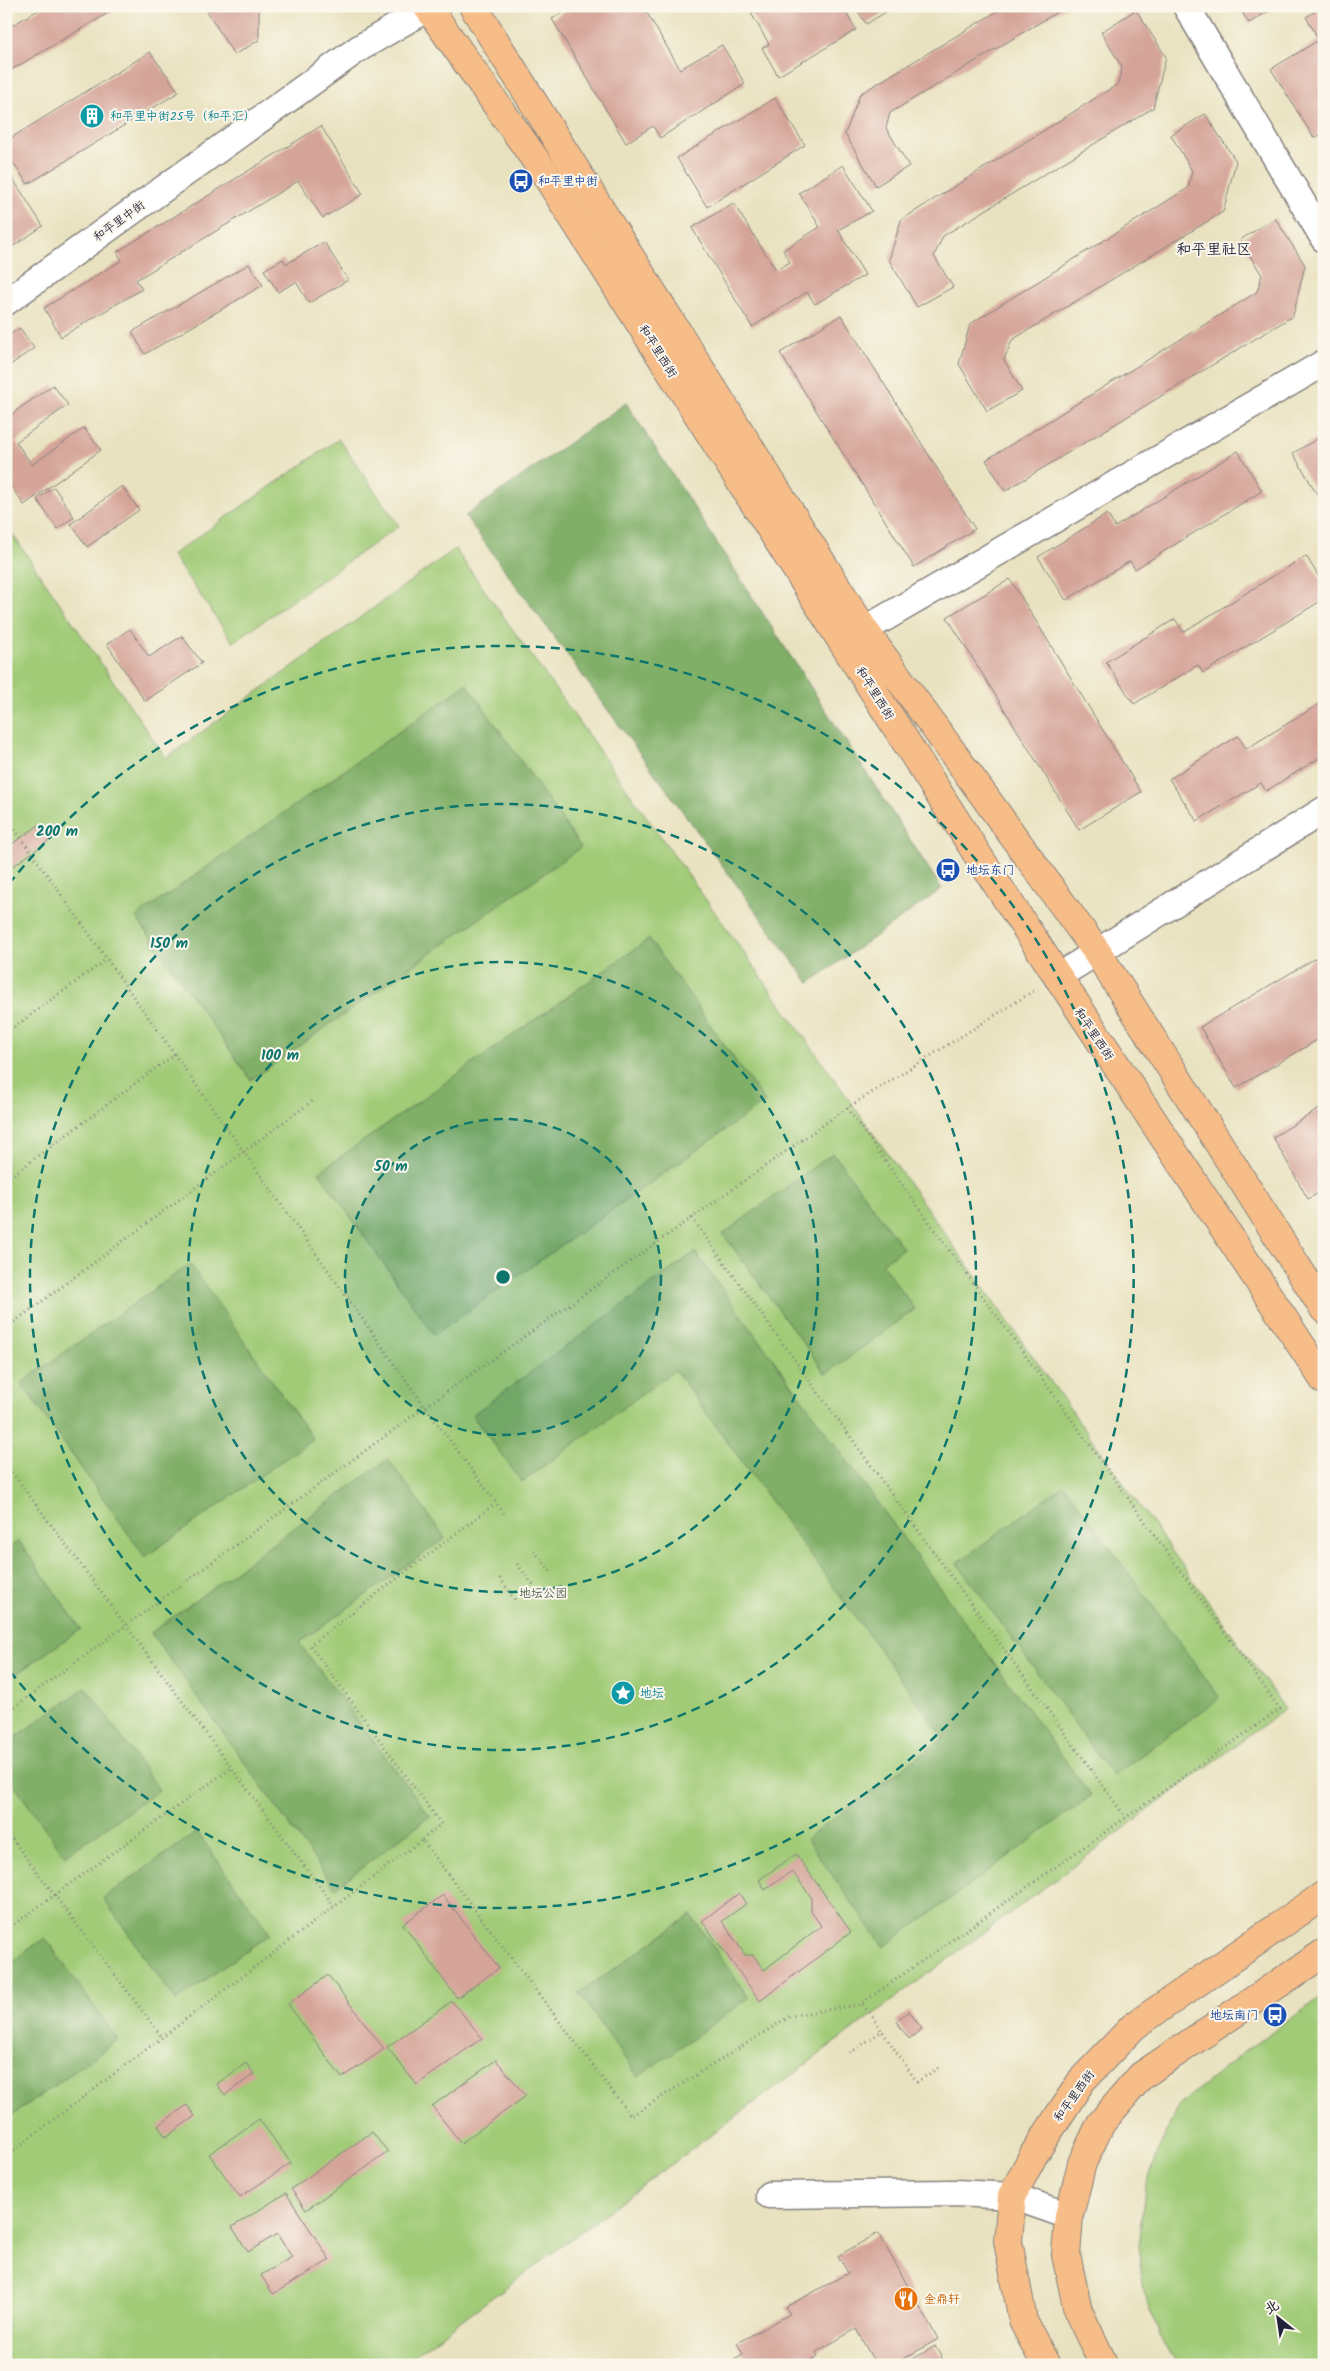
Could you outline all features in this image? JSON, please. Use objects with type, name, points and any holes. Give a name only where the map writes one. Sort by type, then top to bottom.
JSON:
[{"type":"main road","points":[[473,6],[864,630],[1097,952],[1324,1309]]},
{"type":"main road","name":"和平里西街","points":[[429,7],[542,169],[1057,977],[1324,1380]]},
{"type":"main road","name":"和平里西街","points":[[1046,2365],[1023,2322],[1008,2241],[1012,2196],[1034,2154],[1082,2080],[1134,2026],[1324,1895]]},
{"type":"main road","points":[[1104,2365],[1078,2311],[1066,2255],[1069,2216],[1082,2163],[1101,2123],[1141,2076],[1324,1953]]},
{"type":"street","points":[[1186,6],[1324,239]]},
{"type":"street","name":"和平里中街","points":[[6,302],[358,49],[429,7]]},
{"type":"street","points":[[864,630],[1324,363]]},
{"type":"street","points":[[1057,977],[1324,810]]},
{"type":"street","points":[[769,2195],[956,2193],[1012,2196],[1069,2216]]},
{"type":"path","points":[[6,817],[426,1407],[504,1513]]},
{"type":"path","points":[[6,1033],[107,959]]},
{"type":"path","points":[[6,1713],[426,1407],[848,1108],[1057,977]]},
{"type":"path","points":[[6,1180],[175,1054]]},
{"type":"path","points":[[6,1328],[315,1099]]},
{"type":"path","points":[[422,1840],[631,2116],[790,2016],[861,2004],[1280,1709],[848,1108]]},
{"type":"path","points":[[692,1218],[1126,1818]]},
{"type":"path","points":[[6,1464],[334,1906]]},
{"type":"path","points":[[6,2156],[441,1824],[310,1645],[496,1503]]},
{"type":"path","points":[[534,1551],[552,1573]]},
{"type":"path","points":[[517,1564],[534,1586]]},
{"type":"path","points":[[500,1578],[515,1600]]},
{"type":"path","points":[[6,1930],[231,1768]]},
{"type":"path","points":[[6,1831],[162,2037]]},
{"type":"path","points":[[861,2004],[872,2015],[917,2082],[938,2068]]},
{"type":"path","points":[[850,2053],[882,2031]]},
{"type":"green space","points":[[626,403],[942,889],[809,983],[465,516]]},
{"type":"green space","points":[[339,439],[399,526],[233,642],[172,555]]},
{"type":"green space","name":"地坛公园","points":[[6,525],[166,758],[455,549],[1285,1709],[401,2365],[6,2365]]},
{"type":"green space","points":[[467,684],[581,847],[251,1080],[136,917]]},
{"type":"green space","points":[[649,939],[765,1102],[434,1335],[319,1172]]},
{"type":"green space","points":[[833,1153],[903,1248],[882,1264],[915,1309],[826,1374],[723,1234]]},
{"type":"green space","points":[[695,1252],[1091,1796],[884,1947],[806,1839],[944,1738],[675,1370],[522,1482],[472,1415]]},
{"type":"green space","points":[[190,1264],[313,1439],[145,1557],[21,1383]]},
{"type":"green space","points":[[388,1459],[445,1538],[299,1643],[430,1816],[335,1888],[151,1633]]},
{"type":"green space","points":[[1064,1485],[1220,1698],[1113,1776],[957,1563]]},
{"type":"green space","points":[[19,1541],[81,1629],[6,1681],[6,1549]]},
{"type":"green space","points":[[86,1687],[159,1790],[65,1856],[6,1774],[6,1744]]},
{"type":"green space","points":[[197,1832],[270,1934],[176,2001],[103,1898]]},
{"type":"green space","points":[[691,1915],[749,1998],[638,2077],[579,1993]]},
{"type":"green space","points":[[45,1938],[118,2040],[6,2120],[6,1965]]},
{"type":"green space","points":[[1324,1995],[1324,2365],[1178,2365],[1160,2336],[1145,2297],[1138,2247],[1145,2189],[1157,2153],[1180,2104],[1246,2051]]},
{"type":"building","points":[[45,6],[120,6],[6,73],[6,29]]},
{"type":"building","points":[[204,6],[259,6],[259,40],[234,55]]},
{"type":"building","points":[[573,6],[643,6],[680,69],[722,45],[745,84],[660,138],[653,126],[626,143],[552,19]]},
{"type":"building","points":[[761,6],[842,6],[856,30],[778,76],[762,48],[769,44],[751,13]]},
{"type":"building","points":[[855,6],[896,6],[866,24]]},
{"type":"building","points":[[1006,6],[1067,6],[890,113],[886,128],[909,166],[876,186],[845,134],[860,94]]},
{"type":"building","points":[[1238,6],[1277,6],[1249,23]]},
{"type":"building","points":[[1324,6],[1324,133],[1314,138],[1271,69],[1319,40],[1306,17]]},
{"type":"building","points":[[1136,10],[1166,57],[1153,108],[943,236],[934,256],[953,287],[917,307],[889,260],[901,220],[1118,84],[1122,67],[1101,32]]},
{"type":"building","name":"和平里中街25号（和平汇）","points":[[150,52],[179,92],[28,184],[6,153],[6,141]]},
{"type":"building","points":[[775,98],[805,145],[707,207],[677,158]]},
{"type":"building","points":[[1205,114],[1236,161],[1223,212],[1012,340],[1004,360],[1022,391],[987,411],[959,364],[970,324],[1188,188],[1192,171],[1171,135]]},
{"type":"building","points":[[321,126],[363,194],[323,218],[298,181],[136,280],[142,289],[61,337],[44,308],[122,260],[117,252]]},
{"type":"building","points":[[843,165],[872,211],[838,230],[865,275],[815,304],[807,292],[752,327],[692,228],[733,203],[776,270],[790,262],[783,250],[820,227],[799,193]]},
{"type":"building","points":[[6,168],[43,226],[6,251]]},
{"type":"building","points":[[1275,218],[1305,265],[1293,316],[1005,491],[986,460],[1257,292],[1262,275],[1240,240]]},
{"type":"building","points":[[324,242],[348,280],[309,303],[296,282],[278,292],[264,270],[283,259],[286,264]]},
{"type":"building","points":[[249,264],[263,285],[145,354],[132,332]]},
{"type":"building","points":[[841,315],[975,529],[914,567],[780,353]]},
{"type":"building","points":[[20,328],[34,348],[6,368],[6,337]]},
{"type":"building","points":[[53,385],[68,405],[16,442],[32,465],[84,428],[101,450],[24,505],[6,479],[6,418]]},
{"type":"building","points":[[1324,435],[1324,506],[1293,453]]},
{"type":"building","points":[[1238,451],[1262,491],[1135,569],[1130,561],[1066,600],[1038,557],[1107,514],[1115,527]]},
{"type":"building","points":[[122,486],[139,510],[87,547],[71,524]]},
{"type":"building","points":[[54,487],[74,517],[57,529],[37,499]]},
{"type":"building","points":[[1306,556],[1324,585],[1324,599],[1203,673],[1198,665],[1134,704],[1106,662],[1175,619],[1183,632]]},
{"type":"building","points":[[1010,579],[1141,792],[1079,830],[947,617]]},
{"type":"building","points":[[130,629],[149,657],[182,636],[202,663],[145,701],[107,644]]},
{"type":"building","points":[[1324,701],[1324,755],[1266,791],[1261,783],[1197,821],[1169,779],[1238,736],[1246,749]]},
{"type":"building","points":[[39,825],[50,840],[6,871],[6,848]]},
{"type":"building","points":[[1324,953],[1324,1036],[1236,1088],[1200,1027]]},
{"type":"building","points":[[1324,1106],[1324,1190],[1308,1199],[1273,1137]]},
{"type":"building","points":[[796,1854],[851,1932],[760,2001],[702,1921],[739,1893],[746,1904],[722,1921],[745,1955],[753,1955],[764,1970],[821,1926],[811,1911],[811,1897],[792,1871],[765,1890],[759,1880]]},
{"type":"building","points":[[443,1895],[499,1968],[457,1998],[403,1924]]},
{"type":"building","points":[[328,1975],[384,2049],[342,2078],[288,2004]]},
{"type":"building","points":[[452,2001],[482,2038],[417,2085],[387,2047]]},
{"type":"building","points":[[909,2011],[922,2029],[909,2039],[896,2021]]},
{"type":"building","points":[[496,2060],[526,2096],[461,2143],[432,2106]]},
{"type":"building","points":[[246,2063],[254,2074],[225,2095],[217,2084]]},
{"type":"building","points":[[187,2105],[195,2116],[166,2137],[158,2126]]},
{"type":"building","points":[[259,2119],[291,2163],[240,2197],[209,2154]]},
{"type":"building","points":[[372,2132],[388,2152],[306,2210],[291,2189]]},
{"type":"building","points":[[286,2193],[330,2260],[273,2294],[261,2275],[292,2257],[277,2234],[248,2252],[232,2227]]},
{"type":"building","points":[[878,2233],[938,2339],[893,2365],[876,2365],[856,2329],[816,2352],[818,2356],[803,2365],[724,2365],[743,2354],[737,2343],[790,2314],[786,2307],[848,2273],[838,2256]]},
{"type":"building","points":[[935,2346],[946,2365],[903,2365]]},
{"type":"place","name":"和平里中街25号（和平汇）","points":[[92,116]]},
{"type":"place","name":"和平里中街","points":[[521,181]]},
{"type":"place","name":"地坛东门","points":[[948,870]]},
{"type":"place","name":"地坛","points":[[623,1693]]},
{"type":"place","name":"地坛南门","points":[[1275,2015]]},
{"type":"place","name":"金鼎轩","points":[[906,2299]]},
{"type":"district","name":"和平里社区","points":[[1214,249]]}]
